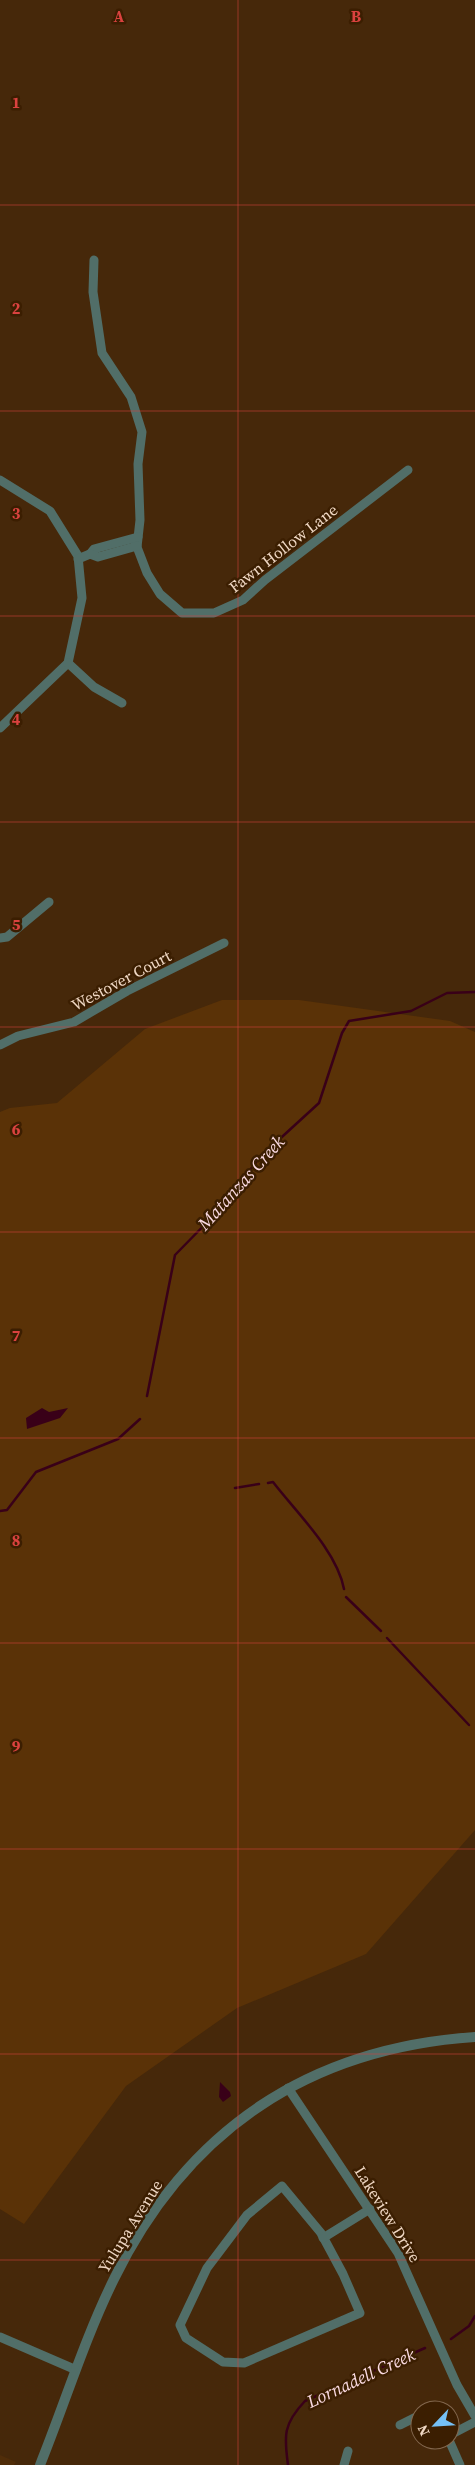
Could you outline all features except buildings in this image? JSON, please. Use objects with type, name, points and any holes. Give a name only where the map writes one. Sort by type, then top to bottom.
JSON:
[{"type":"street","name":"Fawn Hollow Lane","points":[[94,260],[93,292],[102,353],[131,397],[142,432],[138,464],[140,520],[137,542],[147,573],[160,594],[182,613],[214,613],[243,600],[265,580],[408,470]]},
{"type":"street","points":[[0,480],[50,511],[78,559],[82,598],[68,663],[0,728]]},
{"type":"street","points":[[78,559],[90,554],[98,557],[137,542]]},
{"type":"street","points":[[68,663],[94,687],[122,703]]},
{"type":"street","points":[[0,938],[7,937],[49,902]]},
{"type":"street","name":"Westover Court","points":[[0,1045],[18,1036],[74,1022],[127,991],[224,943]]},
{"type":"street","name":"Yulupa Avenue","points":[[40,2465],[74,2369],[124,2260],[167,2191],[222,2133],[244,2116],[288,2088],[368,2055],[417,2043],[475,2037]]},
{"type":"street","name":"Lakeview Drive","points":[[288,2088],[398,2253],[457,2386],[475,2416]]},
{"type":"street","points":[[282,2186],[322,2236],[343,2274],[360,2313],[244,2363],[222,2362],[186,2338],[180,2325],[207,2268],[247,2214],[282,2186]]},
{"type":"street","points":[[322,2236],[368,2206]]},
{"type":"street","points":[[0,2337],[74,2369]]},
{"type":"street","points":[[400,2425],[410,2420]]},
{"type":"street","points":[[460,2430],[475,2422]]},
{"type":"street","points":[[453,2450],[460,2465]]},
{"type":"street","points":[[344,2465],[348,2451]]},
{"type":"shaded area","points":[[222,1000],[299,1000],[450,1021],[475,1032],[475,1830],[366,1954],[237,2008],[126,2086],[24,2224],[0,2209],[0,1112],[10,1108],[57,1103],[145,1029]]},
{"type":"shaded area","points":[[42,1408],[49,1412],[68,1408],[60,1418],[27,1429],[26,1418]]},
{"type":"shaded area","points":[[220,2082],[230,2092],[231,2096],[223,2102],[219,2097]]},
{"type":"shaded area","points":[[0,2455],[16,2462],[14,2465],[0,2465]]},
{"type":"waterway","name":"Matanzas Creek","points":[[147,1396],[175,1255],[219,1210],[260,1157],[319,1103],[342,1033],[349,1021],[411,1011],[447,993],[475,992]]},
{"type":"waterway","name":"Matanzas Creek","points":[[0,1511],[7,1510],[36,1472],[118,1439],[140,1419]]},
{"type":"waterway","points":[[268,1483],[273,1482],[325,1546],[340,1575],[344,1589]]},
{"type":"waterway","points":[[235,1488],[259,1484]]},
{"type":"waterway","points":[[346,1597],[381,1631]]},
{"type":"waterway","points":[[387,1638],[469,1725]]},
{"type":"waterway","name":"Lornadell Creek","points":[[451,2339],[469,2326],[475,2316]]},
{"type":"waterway","name":"Lornadell Creek","points":[[288,2465],[287,2431],[292,2417],[305,2401],[425,2348]]}]
